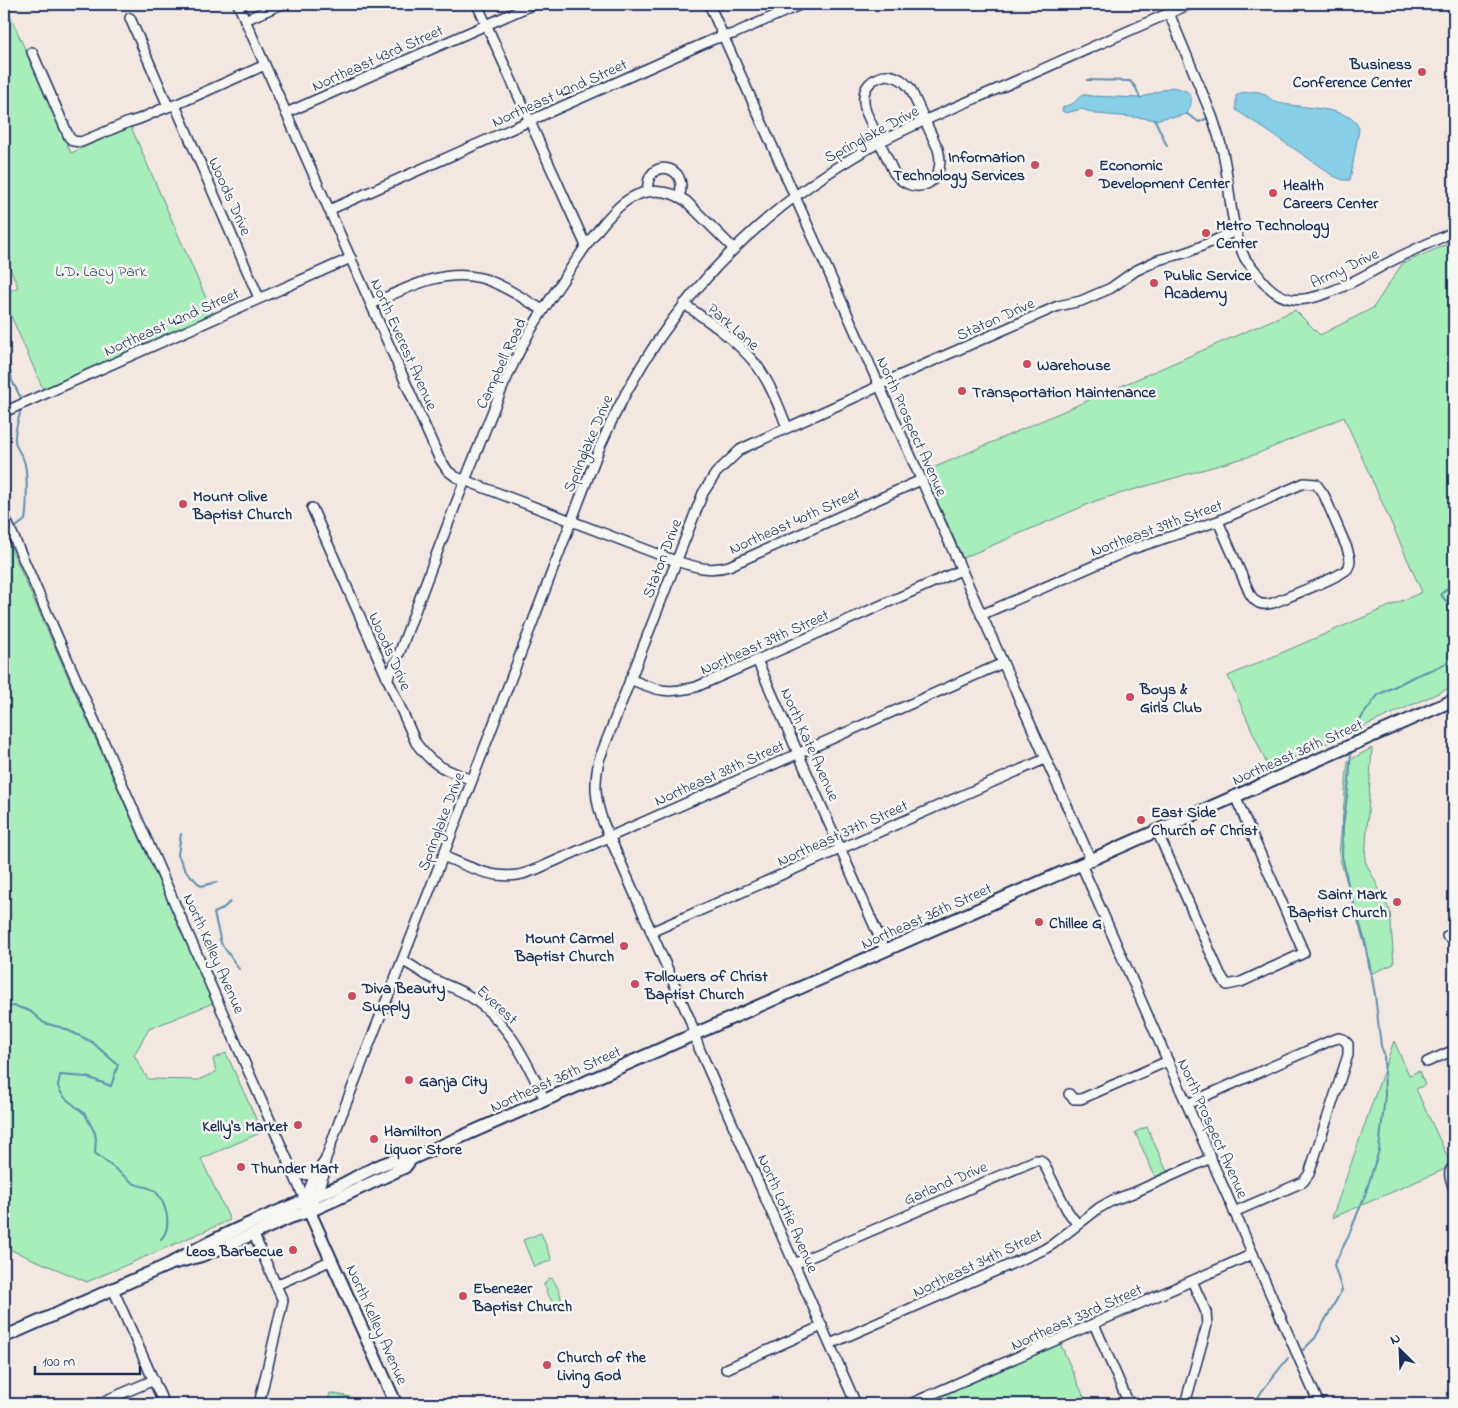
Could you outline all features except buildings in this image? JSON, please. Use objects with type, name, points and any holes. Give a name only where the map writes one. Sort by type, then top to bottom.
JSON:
[{"type":"main road","name":"Northeast 36th Street","points":[[4,1337],[170,1264],[200,1256],[250,1229],[291,1217],[310,1202],[405,1167],[411,1159],[1454,700]]},
{"type":"main road","name":"North Kelley Avenue","points":[[310,1202],[332,1260],[396,1404]]},
{"type":"street","name":"North Everest Avenue","points":[[238,4],[439,458],[448,471],[465,480],[676,561]]},
{"type":"street","points":[[245,20],[282,4]]},
{"type":"street","points":[[477,4],[586,246]]},
{"type":"street","name":"Northeast 43rd Street","points":[[286,113],[534,4]]},
{"type":"street","name":"North Prospect Avenue","points":[[709,4],[1046,759],[1168,1061],[1319,1404]]},
{"type":"street","name":"Northeast 42nd Street","points":[[329,210],[714,39],[733,34],[802,4]]},
{"type":"street","name":"Springlake Drive","points":[[310,1202],[315,1174],[325,1161],[599,448],[618,407],[658,338],[684,304],[733,248],[794,196],[839,166],[880,142],[925,120],[1190,4]]},
{"type":"street","name":"Army Drive","points":[[1168,13],[1216,128],[1223,154],[1236,231],[1246,260],[1264,283],[1273,291],[1293,299],[1305,300],[1315,298],[1352,282],[1408,252],[1454,232]]},
{"type":"street","name":"Woods Drive","points":[[130,18],[259,298]]},
{"type":"street","points":[[32,52],[69,137],[74,141],[81,142],[172,106],[265,65]]},
{"type":"street","points":[[886,75],[896,76],[904,80],[910,88],[938,149],[940,166],[937,174],[931,181],[923,185],[908,185],[900,181],[894,173],[880,142],[863,103],[864,92],[869,84],[877,78],[886,75]]},
{"type":"street","points":[[680,197],[682,184],[680,178],[672,170],[661,168],[652,173],[647,183],[648,191],[667,192],[686,201],[733,248]]},
{"type":"street","name":"Campbell Road","points":[[387,680],[396,662],[504,383],[527,337],[586,246],[617,208],[628,199],[648,191]]},
{"type":"street","name":"Staton Drive","points":[[695,1034],[603,822],[596,801],[595,783],[599,760],[676,561],[703,493],[716,473],[741,449],[787,427],[1058,306],[1081,301],[1111,288],[1135,271],[1158,260],[1188,252],[1236,231]]},
{"type":"street","name":"Northeast 42nd Street","points":[[4,412],[351,258]]},
{"type":"street","points":[[371,304],[435,278],[459,275],[481,278],[503,287],[543,310]]},
{"type":"street","name":"Park Lane","points":[[684,304],[733,341],[759,368],[770,387],[787,427]]},
{"type":"street","name":"Northeast 40th Street","points":[[676,561],[706,569],[729,566],[921,480]]},
{"type":"street","name":"Northeast 39th Street","points":[[981,614],[1132,549],[1218,522],[1304,483],[1313,483],[1324,495],[1350,555],[1349,565],[1347,569],[1336,576],[1272,603],[1266,605],[1256,603],[1250,594],[1218,522]]},
{"type":"street","name":"Woods Drive","points":[[312,508],[416,743],[427,758],[438,766],[472,780]]},
{"type":"street","name":"North Kelley Avenue","points":[[4,515],[248,1068],[290,1169],[310,1202]]},
{"type":"street","name":"Northeast 39th Street","points":[[630,679],[658,690],[671,692],[696,687],[961,570]]},
{"type":"street","name":"North Kate Avenue","points":[[757,660],[885,950]]},
{"type":"street","name":"Northeast 38th Street","points":[[443,856],[482,872],[499,876],[518,875],[537,869],[1003,663]]},
{"type":"street","name":"Northeast 37th Street","points":[[651,932],[1046,759]]},
{"type":"street","points":[[1157,831],[1220,974],[1227,985],[1240,982],[1304,953],[1235,796]]},
{"type":"street","name":"Everest","points":[[402,961],[411,964],[430,978],[464,993],[486,1009],[515,1041],[545,1100]]},
{"type":"street","name":"North Lottie Avenue","points":[[695,1034],[856,1404]]},
{"type":"street","points":[[1187,1104],[1332,1040],[1339,1038],[1346,1041],[1349,1048],[1348,1055],[1309,1174],[1303,1182],[1234,1212]]},
{"type":"street","points":[[1427,1062],[1454,1050]]},
{"type":"street","points":[[1069,1094],[1074,1099],[1081,1099],[1168,1061]]},
{"type":"street","name":"Northeast 34th Street","points":[[830,1344],[1043,1250],[1099,1208],[1113,1200],[1211,1158]]},
{"type":"street","name":"Garland Drive","points":[[794,1264],[1036,1160],[1040,1160],[1044,1164],[1067,1210],[1077,1224]]},
{"type":"street","name":"Springlake Drive","points":[[310,1202],[324,1174],[325,1161]]},
{"type":"street","points":[[1452,1168],[1449,1174],[1454,1189]]},
{"type":"street","points":[[290,1169],[301,1175],[315,1174]]},
{"type":"street","points":[[250,1229],[283,1301],[260,1404]]},
{"type":"street","name":"Northeast 33rd Street","points":[[910,1404],[1253,1254]]},
{"type":"street","points":[[276,1285],[332,1260]]},
{"type":"street","points":[[1185,1404],[1207,1325],[1206,1312],[1192,1281]]},
{"type":"street","points":[[113,1289],[164,1404]]},
{"type":"street","points":[[1094,1324],[1129,1404]]},
{"type":"street","points":[[726,1369],[822,1326]]},
{"type":"street","points":[[97,1404],[154,1380]]},
{"type":"green space","name":"L.D. Lacy Park","points":[[4,4],[71,153],[131,127],[213,314],[43,389],[4,300],[4,294],[18,287],[4,254]]},
{"type":"green space","points":[[1454,241],[1454,686],[1269,769],[1228,676],[1422,592],[1344,417],[1254,455],[1098,500],[963,558],[924,472],[1295,310],[1320,335],[1373,308],[1402,264]]},
{"type":"green space","points":[[4,533],[213,1003],[149,1029],[134,1055],[148,1079],[198,1080],[216,1072],[213,1059],[226,1053],[262,1132],[201,1159],[230,1220],[87,1282],[4,1247]]},
{"type":"green space","points":[[1372,748],[1365,861],[1390,911],[1394,964],[1370,974],[1365,946],[1339,855],[1348,761]]},
{"type":"green space","points":[[1394,1041],[1409,1075],[1419,1071],[1425,1085],[1416,1089],[1450,1162],[1443,1170],[1332,1218]]},
{"type":"green space","points":[[1147,1127],[1168,1174],[1156,1179],[1135,1132]]},
{"type":"green space","points":[[541,1233],[552,1260],[534,1267],[523,1240]]},
{"type":"green space","points":[[549,1278],[553,1279],[557,1286],[561,1295],[561,1301],[555,1303],[546,1292],[547,1289],[544,1284]]},
{"type":"green space","points":[[1060,1343],[1087,1404],[920,1404]]},
{"type":"green space","points":[[330,1393],[385,1404],[327,1404]]},
{"type":"water","points":[[1171,87],[1183,90],[1190,95],[1191,102],[1187,114],[1155,120],[1096,114],[1082,109],[1066,113],[1062,111],[1063,107],[1072,104],[1084,95],[1140,98]]},
{"type":"water","points":[[1256,92],[1266,95],[1274,101],[1335,112],[1354,121],[1359,129],[1350,180],[1343,180],[1333,176],[1236,110],[1236,96],[1240,93]]},
{"type":"waterway","points":[[1087,80],[1130,81],[1136,88],[1140,98]]},
{"type":"waterway","points":[[1187,114],[1199,122],[1210,117]]},
{"type":"waterway","points":[[1155,120],[1167,146]]},
{"type":"waterway","points":[[4,320],[12,381],[21,398]]},
{"type":"waterway","points":[[16,527],[25,520],[27,499],[25,466],[15,440],[21,409]]},
{"type":"waterway","points":[[4,541],[7,535]]},
{"type":"waterway","points":[[1454,583],[1441,594],[1446,601],[1454,602]]},
{"type":"waterway","points":[[1352,741],[1352,735],[1363,715],[1378,695],[1415,676],[1447,663],[1454,655]]},
{"type":"waterway","points":[[1303,1350],[1315,1338],[1342,1290],[1334,1265],[1365,1195],[1379,1150],[1385,1095],[1384,1054],[1381,1046],[1375,995],[1366,945],[1348,884],[1342,855],[1351,750]]},
{"type":"waterway","points":[[181,834],[178,855],[185,870],[201,886],[217,882]]},
{"type":"waterway","points":[[230,902],[214,913],[221,943],[239,969]]},
{"type":"waterway","points":[[4,1007],[15,1006],[30,1011],[44,1023],[63,1028],[92,1042],[118,1065],[111,1086],[87,1077],[60,1075],[58,1086],[65,1098],[85,1114],[95,1133],[95,1153],[133,1183],[153,1189],[159,1196],[167,1215],[167,1228],[161,1239]]},
{"type":"waterway","points":[[1254,1404],[1288,1358]]},
{"type":"place","name":"Business Conference Center","points":[[1422,72]]},
{"type":"place","name":"Information Technology Services","points":[[1035,165]]},
{"type":"place","name":"Economic Development Center","points":[[1089,173]]},
{"type":"place","name":"Health Careers Center","points":[[1273,193]]},
{"type":"place","name":"Metro Technology Center","points":[[1206,233]]},
{"type":"place","name":"Public Service Academy","points":[[1154,283]]},
{"type":"place","name":"Warehouse","points":[[1027,364]]},
{"type":"place","name":"Transportation Maintenance","points":[[962,391]]},
{"type":"place","name":"Mount Olive Baptist Church","points":[[183,504]]},
{"type":"place","name":"Boys & Girls Club","points":[[1130,697]]},
{"type":"place","name":"East Side Church of Christ","points":[[1141,820]]},
{"type":"place","name":"Saint Mark Baptist Church","points":[[1397,902]]},
{"type":"place","name":"Chillee G","points":[[1039,922]]},
{"type":"place","name":"Mount Carmel Baptist Church","points":[[624,946]]},
{"type":"place","name":"Followers of Christ Baptist Church","points":[[635,984]]},
{"type":"place","name":"Diva Beauty Supply","points":[[352,996]]},
{"type":"place","name":"Ganja City","points":[[409,1080]]},
{"type":"place","name":"Kelly's Market","points":[[298,1125]]},
{"type":"place","name":"Hamilton Liquor Store","points":[[374,1139]]},
{"type":"place","name":"Thunder Mart","points":[[241,1167]]},
{"type":"place","name":"Leos Barbecue","points":[[293,1250]]},
{"type":"place","name":"Ebenezer Baptist Church","points":[[463,1296]]},
{"type":"place","name":"Church of the Living God","points":[[547,1365]]}]
